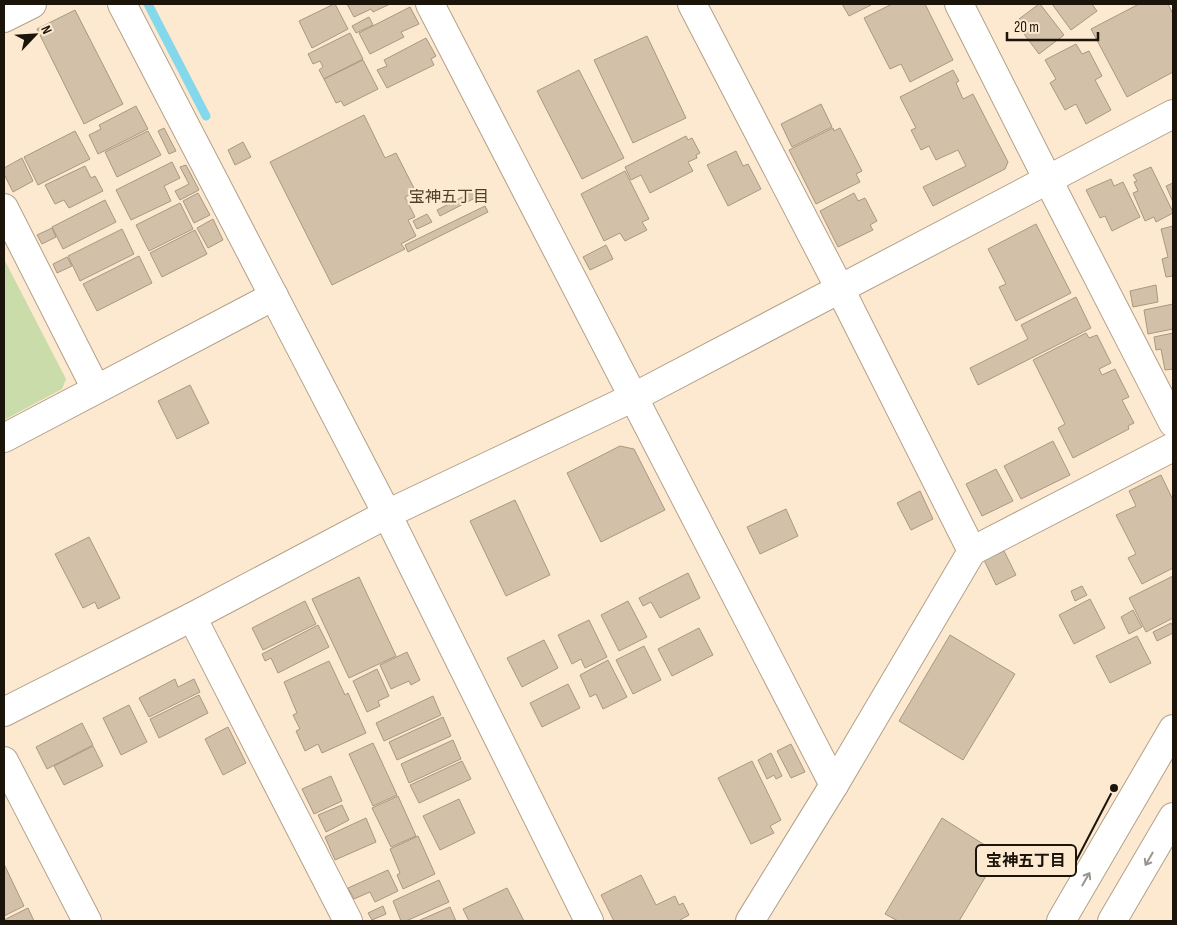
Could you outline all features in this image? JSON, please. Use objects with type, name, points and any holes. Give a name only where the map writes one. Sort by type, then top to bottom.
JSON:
[{"type":"street","points":[[4,18],[32,4]]},
{"type":"street","points":[[122,4],[387,514],[589,921]]},
{"type":"street","points":[[430,4],[834,785]]},
{"type":"street","points":[[692,4],[840,289],[972,551]]},
{"type":"street","points":[[959,4],[1173,423]]},
{"type":"street","points":[[4,712],[192,617],[387,514],[634,396],[1173,114]]},
{"type":"street","points":[[4,208],[96,389]]},
{"type":"street","points":[[4,438],[274,296]]},
{"type":"street","points":[[750,921],[834,785],[972,551],[1173,447]]},
{"type":"street","points":[[192,617],[348,921]]},
{"type":"street","points":[[1061,921],[1173,729]]},
{"type":"street","points":[[4,761],[87,921]]},
{"type":"street","points":[[1112,921],[1173,817]]},
{"type":"green space","points":[[4,259],[66,379],[62,389],[4,420]]},
{"type":"building","points":[[334,4],[348,29],[312,48],[299,21]]},
{"type":"building","points":[[347,4],[390,4],[373,12],[371,9],[354,17]]},
{"type":"building","points":[[842,4],[871,4],[871,5],[849,16]]},
{"type":"building","points":[[892,4],[925,4],[953,60],[910,82],[901,64],[890,69],[864,18]]},
{"type":"building","points":[[1039,4],[1064,35],[1039,54],[1015,22]]},
{"type":"building","points":[[1052,4],[1092,4],[1097,11],[1071,30]]},
{"type":"building","points":[[1139,4],[1168,4],[1173,14],[1173,72],[1127,97],[1091,29]]},
{"type":"building","points":[[410,7],[419,24],[401,32],[404,37],[370,54],[359,33]]},
{"type":"building","points":[[75,10],[123,104],[84,124],[37,29]]},
{"type":"building","points":[[369,17],[373,25],[356,33],[352,26]]},
{"type":"building","points":[[350,33],[363,59],[324,79],[319,70],[323,67],[320,61],[313,64],[308,54]]},
{"type":"building","points":[[647,36],[686,118],[633,143],[594,60]]},
{"type":"building","points":[[426,38],[436,56],[431,59],[434,65],[387,88],[377,70],[387,66],[384,60]]},
{"type":"building","points":[[1076,44],[1082,54],[1089,51],[1102,76],[1095,80],[1111,110],[1086,124],[1076,104],[1065,110],[1050,83],[1056,79],[1045,60]]},
{"type":"building","points":[[363,60],[378,89],[344,106],[341,101],[336,103],[324,79]]},
{"type":"building","points":[[579,70],[624,158],[582,179],[537,91]]},
{"type":"building","points":[[953,70],[959,81],[956,83],[963,99],[973,94],[1008,162],[1005,169],[933,206],[923,187],[966,166],[958,150],[936,160],[929,146],[921,150],[911,130],[916,128],[900,97]]},
{"type":"building","points":[[821,104],[832,127],[792,147],[781,124]]},
{"type":"building","points":[[136,106],[148,129],[98,154],[89,135],[101,129],[99,125]]},
{"type":"building","points":[[364,115],[385,158],[396,153],[416,192],[405,197],[415,217],[408,220],[416,236],[401,244],[405,249],[332,285],[270,162]]},
{"type":"building","points":[[164,128],[176,151],[169,154],[158,131]]},
{"type":"building","points":[[833,128],[834,131],[840,128],[862,171],[856,174],[860,182],[816,204],[789,150]]},
{"type":"building","points":[[75,131],[90,159],[38,185],[24,157]]},
{"type":"building","points":[[148,131],[161,155],[117,177],[105,152]]},
{"type":"building","points":[[686,136],[688,140],[692,138],[700,153],[696,155],[697,158],[688,162],[693,171],[650,193],[641,175],[631,180],[625,167]]},
{"type":"building","points":[[243,142],[251,157],[235,165],[228,150]]},
{"type":"building","points":[[736,151],[743,166],[748,164],[761,189],[728,206],[707,165]]},
{"type":"building","points":[[22,158],[33,181],[13,192],[4,174],[4,168]]},
{"type":"building","points":[[172,162],[180,178],[164,186],[171,201],[131,220],[116,190]]},
{"type":"building","points":[[186,165],[199,190],[180,200],[175,191],[189,184],[180,167]]},
{"type":"building","points":[[85,166],[91,178],[95,176],[103,191],[69,208],[64,200],[55,204],[45,185]]},
{"type":"building","points":[[1151,167],[1173,212],[1156,222],[1154,217],[1145,221],[1133,193],[1138,191],[1134,182],[1137,181],[1133,175]]},
{"type":"building","points":[[625,171],[649,219],[642,222],[647,230],[625,241],[620,233],[604,241],[581,194]]},
{"type":"building","points":[[1111,179],[1114,186],[1123,182],[1140,217],[1112,231],[1105,216],[1100,218],[1086,190]]},
{"type":"building","points":[[1173,183],[1173,202],[1166,186]]},
{"type":"building","points":[[476,190],[479,196],[440,216],[437,210]]},
{"type":"building","points":[[198,193],[210,215],[194,223],[183,201]]},
{"type":"building","points":[[854,193],[858,201],[865,198],[877,221],[870,225],[873,230],[838,247],[820,211]]},
{"type":"building","points":[[105,200],[116,222],[63,249],[52,227]]},
{"type":"building","points":[[180,203],[193,229],[149,251],[136,225]]},
{"type":"building","points":[[485,206],[488,212],[408,252],[405,245]]},
{"type":"building","points":[[427,214],[432,222],[417,229],[413,221]]},
{"type":"building","points":[[213,219],[223,240],[208,248],[197,228]]},
{"type":"building","points":[[1036,224],[1071,293],[1016,321],[999,287],[1006,284],[988,249]]},
{"type":"building","points":[[1173,226],[1173,276],[1166,277],[1162,259],[1168,257],[1161,229]]},
{"type":"building","points":[[52,228],[56,237],[42,244],[37,235]]},
{"type":"building","points":[[122,229],[134,254],[80,281],[68,256]]},
{"type":"building","points":[[195,230],[207,254],[162,277],[150,253]]},
{"type":"building","points":[[606,245],[613,259],[590,270],[583,257]]},
{"type":"building","points":[[139,256],[152,283],[97,311],[83,284]]},
{"type":"building","points":[[67,257],[72,266],[57,273],[53,264]]},
{"type":"building","points":[[1156,285],[1158,302],[1133,307],[1130,291]]},
{"type":"building","points":[[1076,297],[1091,328],[978,385],[970,368],[1028,339],[1021,325]]},
{"type":"building","points":[[1173,304],[1173,329],[1148,334],[1144,310]]},
{"type":"building","points":[[1086,333],[1089,338],[1097,335],[1111,363],[1099,369],[1102,375],[1115,369],[1129,397],[1122,400],[1134,423],[1128,426],[1129,429],[1073,458],[1058,428],[1065,424],[1033,360]]},
{"type":"building","points":[[1173,333],[1173,369],[1165,370],[1161,349],[1156,350],[1154,337]]},
{"type":"building","points":[[190,385],[209,423],[177,439],[158,401]]},
{"type":"building","points":[[1053,441],[1070,475],[1021,499],[1004,466]]},
{"type":"building","points":[[620,446],[634,449],[665,510],[601,542],[567,473]]},
{"type":"building","points":[[996,469],[1013,501],[982,516],[966,484]]},
{"type":"building","points":[[1161,475],[1173,500],[1173,568],[1142,584],[1128,558],[1136,554],[1116,515],[1136,506],[1129,491]]},
{"type":"building","points":[[920,491],[933,519],[911,530],[897,503]]},
{"type":"building","points":[[515,500],[550,575],[506,596],[470,521]]},
{"type":"building","points":[[786,509],[798,536],[760,554],[747,527]]},
{"type":"building","points":[[89,537],[120,598],[98,609],[95,602],[83,608],[55,554]]},
{"type":"building","points":[[1004,551],[1016,575],[996,585],[984,560]]},
{"type":"building","points":[[688,573],[700,598],[660,618],[651,602],[643,606],[639,598]]},
{"type":"building","points":[[1173,576],[1173,618],[1146,632],[1129,598]]},
{"type":"building","points":[[359,577],[396,656],[349,678],[312,599]]},
{"type":"building","points":[[1082,586],[1087,595],[1075,601],[1071,591]]},
{"type":"building","points":[[1090,599],[1105,628],[1074,644],[1059,615]]},
{"type":"building","points":[[305,601],[316,624],[263,650],[252,628]]},
{"type":"building","points":[[628,601],[647,637],[619,651],[601,615]]},
{"type":"building","points":[[1133,610],[1142,627],[1129,634],[1121,617]]},
{"type":"building","points":[[589,620],[607,657],[585,668],[581,659],[572,664],[558,635]]},
{"type":"building","points":[[1171,623],[1173,633],[1157,641],[1153,632]]},
{"type":"building","points":[[318,625],[329,647],[278,673],[271,658],[265,661],[262,654]]},
{"type":"building","points":[[699,628],[713,655],[672,676],[658,649]]},
{"type":"building","points":[[950,635],[1015,674],[963,760],[899,721]]},
{"type":"building","points":[[1137,636],[1151,663],[1110,683],[1096,656]]},
{"type":"building","points":[[544,640],[558,668],[522,687],[507,658]]},
{"type":"building","points":[[644,646],[661,680],[633,694],[616,660]]},
{"type":"building","points":[[407,652],[420,680],[411,685],[409,681],[391,689],[380,665]]},
{"type":"building","points":[[608,660],[627,697],[603,709],[596,694],[590,697],[580,675]]},
{"type":"building","points":[[329,661],[345,695],[348,693],[366,733],[322,753],[318,744],[305,751],[296,731],[300,729],[293,715],[297,713],[284,682]]},
{"type":"building","points":[[377,669],[389,696],[378,701],[380,706],[367,712],[353,681]]},
{"type":"building","points":[[175,679],[178,687],[194,679],[200,692],[149,717],[139,698]]},
{"type":"building","points":[[568,684],[580,708],[542,727],[530,703]]},
{"type":"building","points":[[199,695],[208,713],[159,738],[150,719]]},
{"type":"building","points":[[433,696],[441,715],[384,741],[376,723]]},
{"type":"building","points":[[129,705],[147,742],[121,755],[103,718]]},
{"type":"building","points":[[443,717],[451,736],[397,760],[389,742]]},
{"type":"building","points":[[82,723],[93,745],[47,769],[36,747]]},
{"type":"building","points":[[228,727],[246,763],[223,775],[205,739]]},
{"type":"building","points":[[453,740],[461,759],[409,783],[401,764]]},
{"type":"building","points":[[373,743],[397,795],[373,806],[349,754]]},
{"type":"building","points":[[791,744],[805,772],[791,778],[777,751]]},
{"type":"building","points":[[93,746],[103,766],[64,785],[54,766]]},
{"type":"building","points":[[771,753],[782,776],[776,779],[774,775],[767,779],[758,760]]},
{"type":"building","points":[[462,761],[471,779],[419,803],[410,785]]},
{"type":"building","points":[[752,761],[781,820],[770,826],[774,833],[751,844],[718,778]]},
{"type":"building","points":[[331,776],[342,801],[314,814],[302,789]]},
{"type":"building","points":[[398,796],[416,836],[391,847],[372,808]]},
{"type":"building","points":[[459,799],[475,833],[440,850],[423,816]]},
{"type":"building","points":[[342,805],[349,820],[326,832],[318,815]]},
{"type":"building","points":[[366,818],[376,842],[335,860],[325,837]]},
{"type":"building","points":[[942,818],[999,854],[959,921],[898,921],[885,914]]},
{"type":"building","points":[[418,836],[435,874],[403,889],[397,875],[400,873],[390,849]]},
{"type":"building","points":[[4,864],[24,906],[4,916]]},
{"type":"building","points":[[388,870],[398,891],[375,902],[370,892],[354,899],[348,888]]},
{"type":"building","points":[[641,875],[656,905],[675,896],[679,905],[683,903],[689,915],[680,921],[614,921],[601,895]]},
{"type":"building","points":[[439,880],[449,902],[406,921],[401,921],[393,901]]},
{"type":"building","points":[[507,888],[524,921],[469,921],[463,909]]},
{"type":"building","points":[[383,906],[386,914],[372,920],[368,913]]},
{"type":"building","points":[[450,907],[456,921],[418,921]]},
{"type":"building","points":[[28,908],[34,921],[4,921],[4,920]]},
{"type":"waterway","points":[[148,4],[206,116]]},
{"type":"place","name":"宝神五丁目","points":[[1114,788]]},
{"type":"district","name":"宝神五丁目","points":[[449,197]]}]
